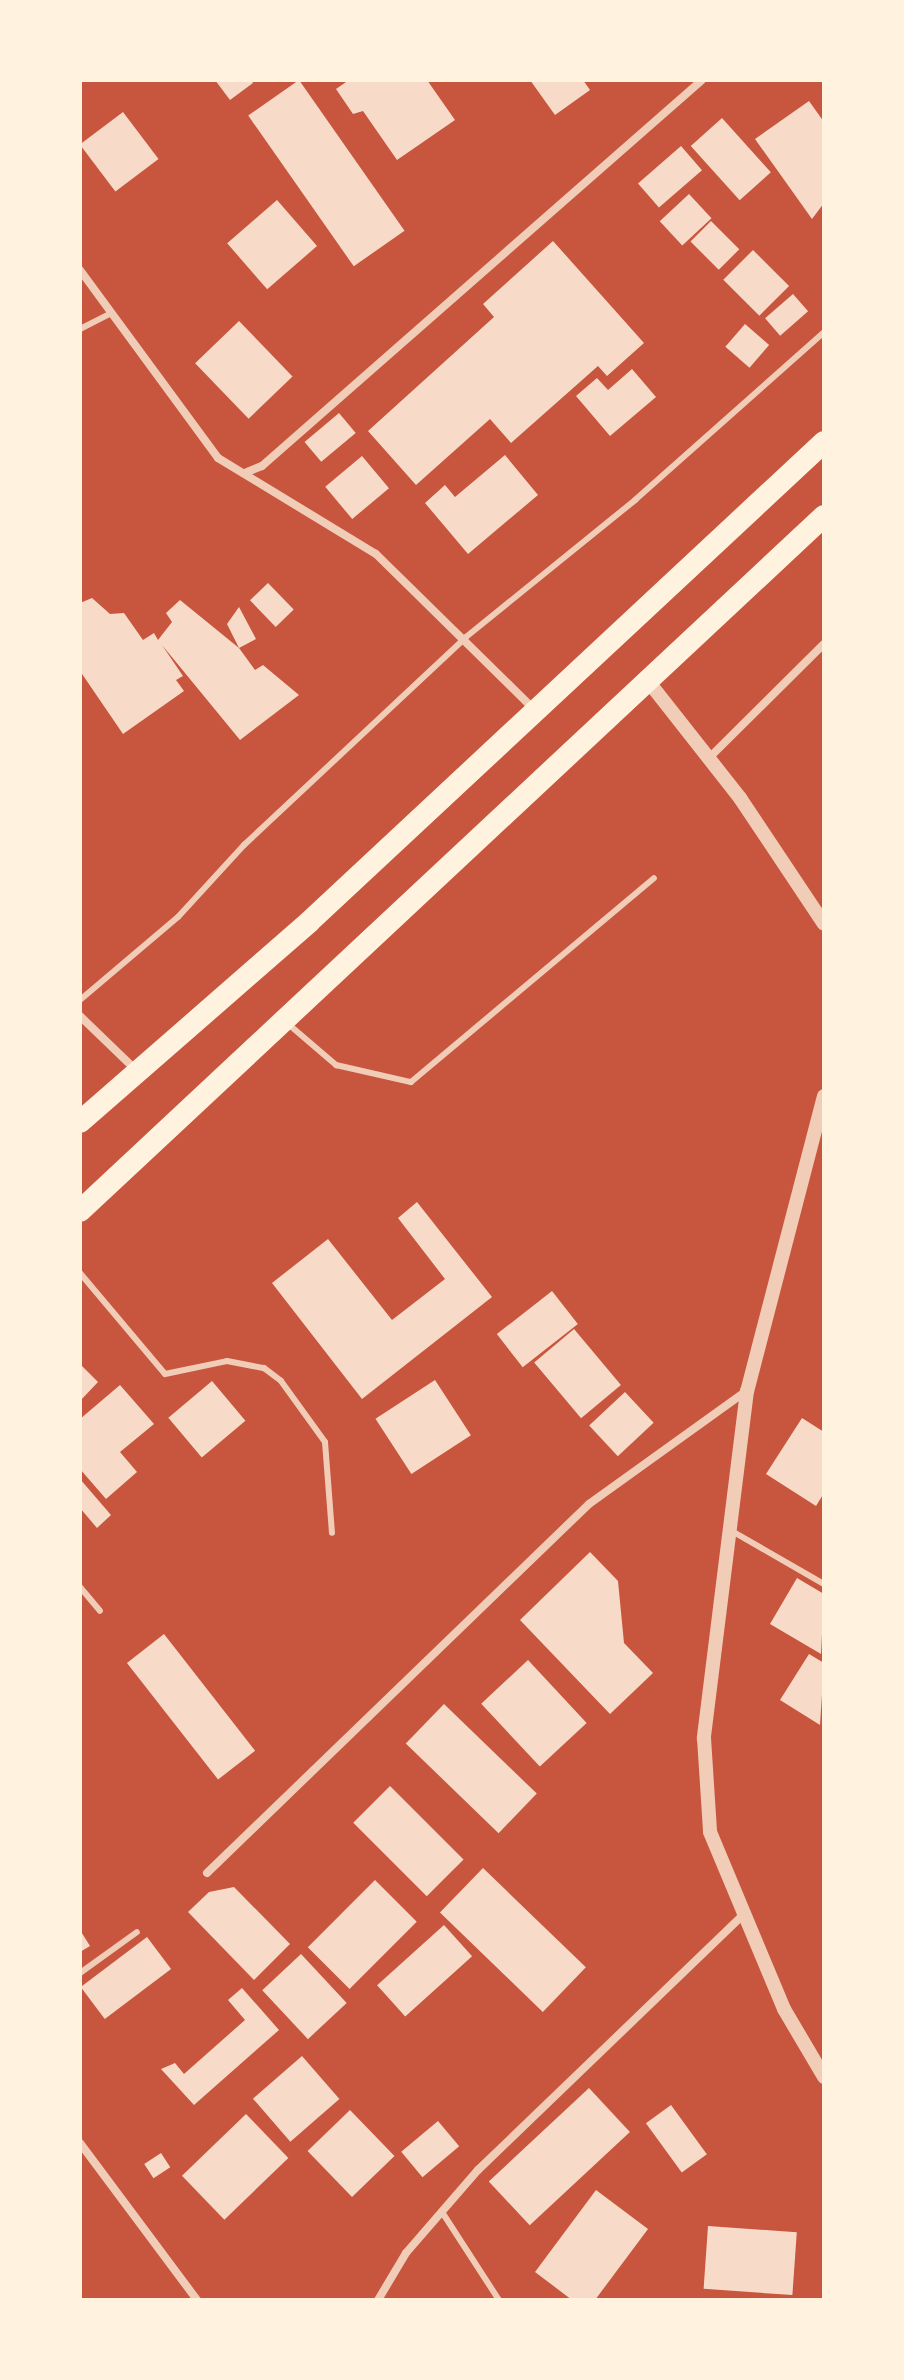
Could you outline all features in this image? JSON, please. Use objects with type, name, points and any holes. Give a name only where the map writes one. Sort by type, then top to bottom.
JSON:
[{"type":"highway","points":[[80,1122],[536,710],[824,442]]},
{"type":"highway","points":[[80,1211],[823,519]]},
{"type":"street","points":[[247,472],[262,466],[702,80]]},
{"type":"street","points":[[80,270],[218,458],[247,472],[376,554],[466,637],[536,710]]},
{"type":"street","points":[[708,759],[824,644]]},
{"type":"street","points":[[648,681],[788,865],[824,924]]},
{"type":"street","points":[[80,1016],[138,1072]]},
{"type":"street","points":[[824,1096],[747,1391],[727,1528],[704,1738],[710,1832],[741,1917],[784,2009],[824,2077]]},
{"type":"street","points":[[207,1873],[589,1504],[747,1391]]},
{"type":"street","points":[[378,2300],[406,2253],[478,2170],[741,1917]]},
{"type":"street","points":[[80,2143],[197,2300]]},
{"type":"lane","points":[[80,329],[111,313]]},
{"type":"lane","points":[[80,1000],[178,917],[244,845],[466,637],[635,500],[824,332]]},
{"type":"lane","points":[[284,1020],[336,1065],[411,1082],[654,878]]},
{"type":"lane","points":[[80,1273],[165,1374],[227,1361],[264,1368],[281,1381],[325,1442],[332,1533]]},
{"type":"lane","points":[[727,1528],[824,1584]]},
{"type":"lane","points":[[80,1587],[100,1611]]},
{"type":"lane","points":[[80,1973],[137,1932]]},
{"type":"lane","points":[[442,2212],[499,2300]]},
{"type":"building","points":[[215,80],[251,80],[253,83],[230,100]]},
{"type":"building","points":[[299,80],[405,231],[354,266],[248,116]]},
{"type":"building","points":[[349,80],[427,80],[455,120],[397,160],[363,111],[353,114],[336,89]]},
{"type":"building","points":[[530,80],[583,80],[590,90],[555,115]]},
{"type":"building","points":[[809,101],[824,122],[824,203],[812,219],[755,139]]},
{"type":"building","points":[[123,112],[159,159],[115,192],[80,144]]},
{"type":"building","points":[[722,118],[771,172],[740,200],[691,146]]},
{"type":"building","points":[[681,146],[702,170],[659,208],[638,183]]},
{"type":"building","points":[[689,194],[712,218],[682,245],[660,221]]},
{"type":"building","points":[[277,200],[317,246],[267,289],[227,243]]},
{"type":"building","points":[[711,221],[739,249],[719,270],[690,242]]},
{"type":"building","points":[[553,241],[644,343],[607,376],[598,366],[511,443],[490,419],[416,485],[368,431],[494,317],[483,304]]},
{"type":"building","points":[[753,250],[789,286],[759,316],[723,280]]},
{"type":"building","points":[[793,294],[808,311],[780,336],[765,318]]},
{"type":"building","points":[[239,321],[292,376],[249,419],[195,363]]},
{"type":"building","points":[[745,324],[769,345],[749,368],[725,347]]},
{"type":"building","points":[[632,369],[656,397],[610,436],[576,396],[597,378],[608,390]]},
{"type":"building","points":[[339,413],[356,433],[321,462],[305,442]]},
{"type":"building","points":[[505,455],[538,495],[468,554],[425,503],[445,485],[455,497]]},
{"type":"building","points":[[362,456],[389,488],[352,519],[325,487]]},
{"type":"building","points":[[268,583],[294,610],[276,627],[250,600]]},
{"type":"building","points":[[92,598],[110,614],[124,613],[143,640],[154,633],[158,640],[172,622],[166,613],[180,600],[239,648],[255,670],[263,665],[299,695],[240,740],[162,645],[183,676],[176,680],[184,691],[123,734],[80,671],[80,603]]},
{"type":"building","points":[[239,607],[256,639],[239,648],[227,624]]},
{"type":"building","points":[[417,1202],[492,1297],[362,1399],[272,1283],[328,1239],[392,1320],[445,1279],[398,1218]]},
{"type":"building","points":[[552,1291],[578,1324],[523,1367],[497,1334]]},
{"type":"building","points":[[574,1329],[621,1385],[581,1418],[534,1362]]},
{"type":"building","points":[[80,1364],[98,1382],[80,1401]]},
{"type":"building","points":[[435,1380],[471,1435],[411,1474],[375,1419]]},
{"type":"building","points":[[212,1381],[245,1421],[202,1457],[168,1418]]},
{"type":"building","points":[[120,1385],[154,1424],[120,1452],[137,1472],[106,1499],[80,1469],[80,1419]]},
{"type":"building","points":[[625,1392],[654,1423],[618,1456],[589,1425]]},
{"type":"building","points":[[802,1418],[824,1432],[824,1493],[816,1506],[766,1474]]},
{"type":"building","points":[[80,1479],[111,1515],[97,1528],[80,1508]]},
{"type":"building","points":[[590,1552],[618,1581],[624,1643],[653,1673],[610,1714],[520,1620]]},
{"type":"building","points":[[797,1578],[824,1594],[821,1654],[770,1624]]},
{"type":"building","points":[[164,1634],[255,1751],[218,1780],[127,1663]]},
{"type":"building","points":[[809,1654],[824,1663],[820,1725],[780,1700]]},
{"type":"building","points":[[528,1660],[587,1723],[540,1767],[481,1704]]},
{"type":"building","points":[[444,1704],[537,1794],[499,1833],[406,1744]]},
{"type":"building","points":[[390,1786],[464,1860],[427,1896],[353,1823]]},
{"type":"building","points":[[483,1868],[586,1967],[543,2012],[440,1913]]},
{"type":"building","points":[[375,1880],[417,1922],[350,1989],[308,1947]]},
{"type":"building","points":[[234,1887],[290,1944],[254,1980],[188,1912],[209,1892]]},
{"type":"building","points":[[444,1925],[472,1956],[405,2016],[377,1985]]},
{"type":"building","points":[[80,1930],[90,1946],[80,1952]]},
{"type":"building","points":[[147,1937],[171,1969],[105,2019],[81,1987]]},
{"type":"building","points":[[301,1954],[347,2003],[308,2039],[262,1990]]},
{"type":"building","points":[[242,1988],[279,2030],[194,2105],[161,2069],[175,2063],[184,2074],[245,2020],[228,2000]]},
{"type":"building","points":[[302,2056],[339,2099],[290,2142],[253,2099]]},
{"type":"building","points":[[589,2088],[630,2132],[530,2225],[489,2181]]},
{"type":"building","points":[[671,2105],[707,2154],[682,2173],[646,2123]]},
{"type":"building","points":[[350,2110],[394,2156],[352,2197],[308,2151]]},
{"type":"building","points":[[246,2114],[288,2158],[224,2220],[182,2176]]},
{"type":"building","points":[[438,2121],[459,2146],[422,2177],[401,2152]]},
{"type":"building","points":[[161,2153],[170,2167],[153,2178],[144,2164]]},
{"type":"building","points":[[596,2190],[648,2229],[595,2300],[572,2300],[535,2272]]},
{"type":"building","points":[[708,2226],[797,2232],[792,2295],[704,2289]]}]
